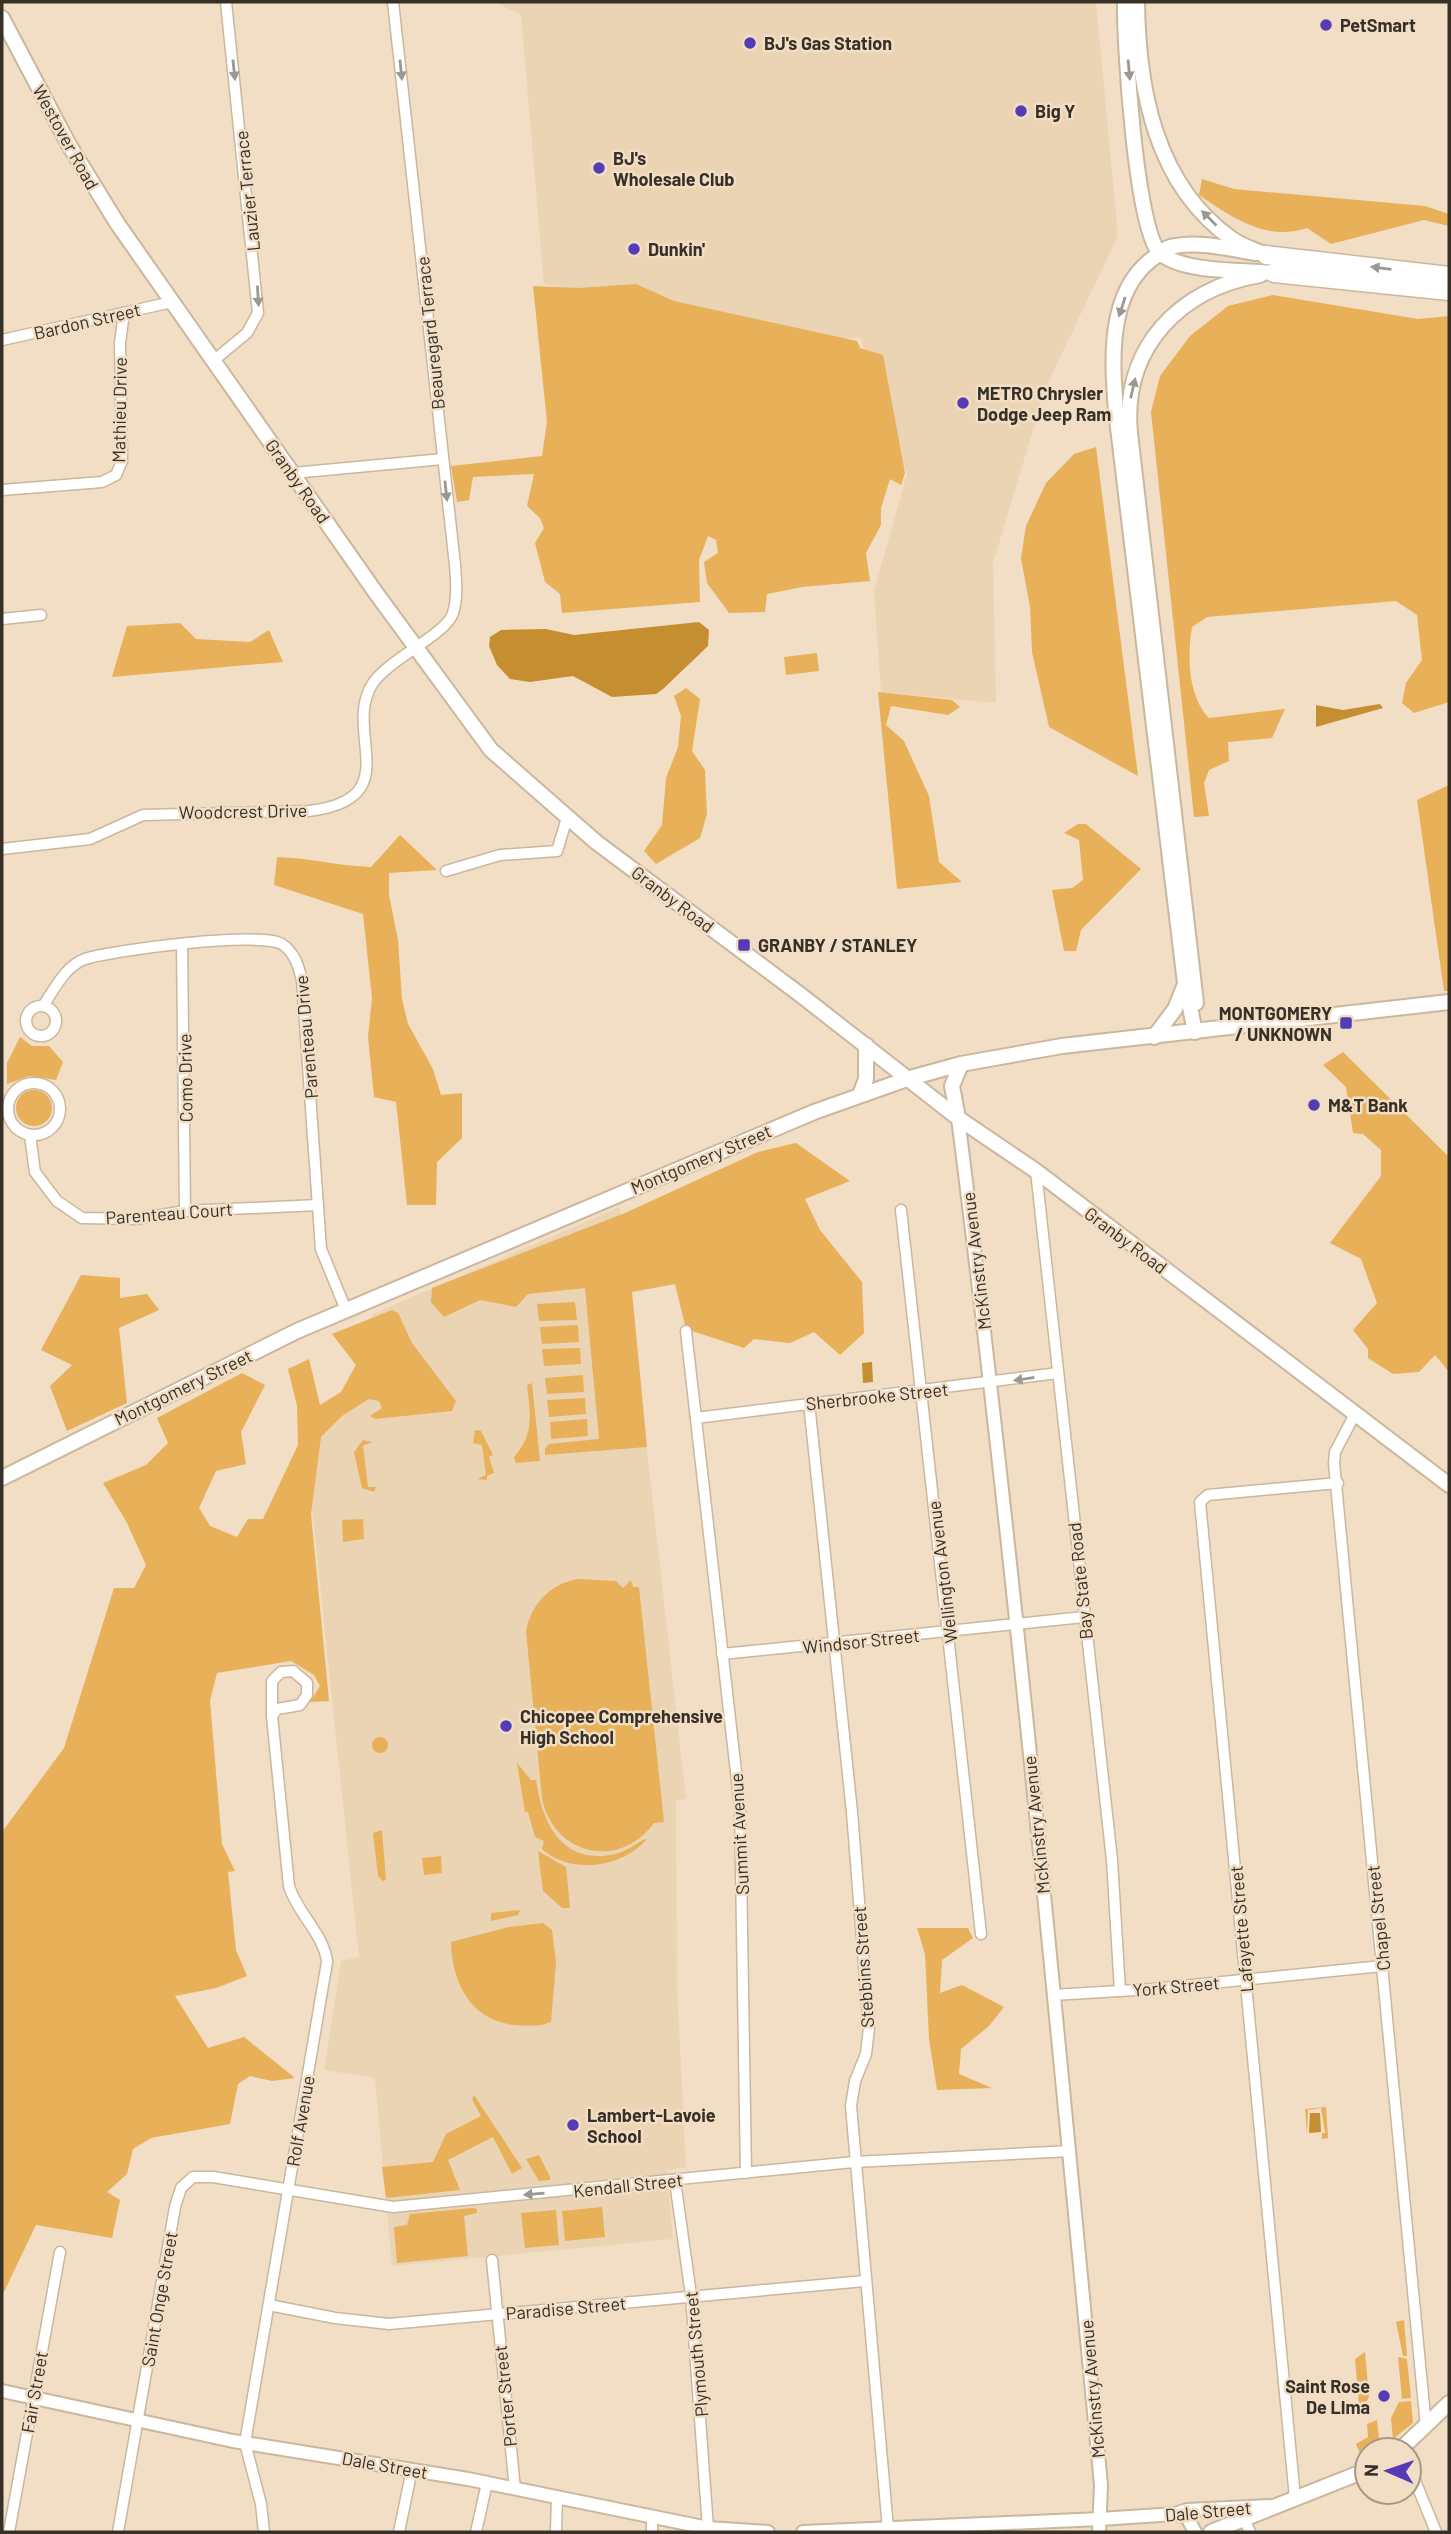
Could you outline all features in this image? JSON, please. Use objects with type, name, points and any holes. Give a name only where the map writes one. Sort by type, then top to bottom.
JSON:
[{"type":"highway","points":[[1266,255],[1449,276]]},
{"type":"highway","points":[[1274,273],[1449,291]]},
{"type":"main road","points":[[1125,2],[1129,72],[1148,232],[1160,253],[1188,266],[1274,273]]},
{"type":"main road","points":[[1138,2],[1142,78],[1150,118],[1163,155],[1206,216],[1233,240],[1266,255]]},
{"type":"main road","name":"Westover Road","points":[[3,25],[69,145],[137,252]]},
{"type":"main road","points":[[1195,1032],[1185,983],[1112,367],[1119,314],[1127,290],[1143,265],[1173,246],[1188,245],[1266,255]]},
{"type":"main road","name":"Granby Road","points":[[137,252],[491,750],[567,818],[910,1078],[958,1118],[1036,1171],[1449,1485]]},
{"type":"main road","points":[[1195,1032],[1197,991],[1130,433],[1131,400],[1138,371],[1167,318],[1195,297],[1232,280],[1274,273]]},
{"type":"main road","points":[[1154,1037],[1175,1009],[1185,983]]},
{"type":"main road","name":"Montgomery Street","points":[[2,1478],[282,1338],[860,1095],[910,1078],[961,1064],[1062,1046],[1449,1003]]},
{"type":"main road","points":[[860,1095],[867,1071],[866,1045]]},
{"type":"main road","points":[[958,1118],[952,1086],[961,1064]]},
{"type":"main road","points":[[1416,2436],[1449,2403]]},
{"type":"main road","points":[[1211,2532],[1247,2526],[1278,2505],[1353,2475]]},
{"type":"street","name":"Lauzier Terrace","points":[[213,361],[247,333],[258,313],[226,2]]},
{"type":"street","name":"Beauregard Terrace","points":[[393,2],[457,598],[453,616],[440,630],[415,645]]},
{"type":"street","name":"Bardon Street","points":[[2,340],[172,302]]},
{"type":"street","name":"Mathieu Drive","points":[[2,490],[102,482],[118,472],[122,457],[120,343],[124,313]]},
{"type":"street","points":[[293,473],[443,459]]},
{"type":"street","points":[[2,619],[41,615]]},
{"type":"street","name":"Woodcrest Drive","points":[[2,849],[90,839],[143,815],[309,811],[329,809],[348,800],[366,776],[364,700],[374,681],[415,645]]},
{"type":"street","points":[[446,871],[500,855],[557,851],[567,818]]},
{"type":"street","name":"Parenteau Drive","points":[[43,1006],[65,974],[84,960],[181,944],[264,939],[282,944],[295,959],[302,990],[321,1254],[346,1310]]},
{"type":"street","name":"Como Drive","points":[[181,944],[185,1211]]},
{"type":"street","points":[[34,1083],[51,1088],[60,1104],[60,1112],[58,1121],[46,1132],[30,1135],[22,1132],[11,1120],[9,1103],[18,1088],[34,1083]]},
{"type":"street","name":"McKinstry Avenue","points":[[958,1118],[990,1384],[1070,2151],[1101,2485],[1099,2526]]},
{"type":"street","name":"Parenteau Court","points":[[30,1135],[35,1171],[57,1201],[82,1218],[136,1219],[185,1211],[318,1205]]},
{"type":"street","name":"Bay State Road","points":[[1036,1171],[1112,1860],[1120,1991]]},
{"type":"street","name":"Wellington Avenue","points":[[901,1210],[981,1934]]},
{"type":"street","name":"Summit Avenue","points":[[686,1331],[740,1807],[746,2173]]},
{"type":"street","name":"Sherbrooke Street","points":[[696,1418],[990,1384],[1058,1373]]},
{"type":"street","name":"Stebbins Street","points":[[809,1403],[835,1644],[869,2028],[865,2060],[852,2094],[854,2162],[888,2529]]},
{"type":"street","name":"Chapel Street","points":[[1355,1414],[1335,1452],[1426,2427]]},
{"type":"street","name":"Lafayette Street","points":[[1295,2498],[1201,1500],[1208,1495],[1338,1483]]},
{"type":"street","name":"Windsor Street","points":[[722,1654],[1084,1617]]},
{"type":"street","name":"Rolf Avenue","points":[[264,2532],[261,2504],[245,2442],[327,1962],[324,1948],[295,1902],[289,1886],[272,1716],[272,1681],[281,1672],[299,1673],[307,1683],[304,1701],[294,1708],[277,1709],[272,1716]]},
{"type":"street","name":"York Street","points":[[1053,1995],[1382,1966]]},
{"type":"street","name":"Kendall Street","points":[[189,2179],[214,2177],[393,2207],[854,2162],[1070,2151]]},
{"type":"street","name":"Saint Onge Street","points":[[118,2532],[175,2207],[181,2188],[189,2179]]},
{"type":"street","name":"Plymouth Street","points":[[675,2181],[691,2295],[708,2528]]},
{"type":"street","name":"Fair Street","points":[[9,2532],[60,2252]]},
{"type":"street","name":"Porter Street","points":[[492,2260],[515,2489]]},
{"type":"street","name":"Paradise Street","points":[[269,2305],[370,2323],[412,2323],[691,2295],[865,2281]]},
{"type":"street","name":"Dale Street","points":[[2,2391],[138,2422],[487,2483],[652,2518],[708,2528],[768,2532]]},
{"type":"street","points":[[399,2532],[412,2469]]},
{"type":"street","points":[[476,2532],[487,2483]]},
{"type":"street","points":[[556,2532],[557,2498]]},
{"type":"street","points":[[1423,2500],[1436,2532]]},
{"type":"street","name":"Dale Street","points":[[803,2532],[1099,2526],[1187,2510],[1278,2505]]},
{"type":"street","points":[[1175,2514],[1187,2517],[1195,2532]]},
{"type":"street","points":[[652,2518],[652,2532]]},
{"type":"shaded area","points":[[495,2],[1096,2],[1118,236],[1046,387],[993,563],[996,703],[881,692],[874,591],[907,474],[860,337],[841,339],[675,304],[544,284],[521,15]]},
{"type":"shaded area","points":[[1202,179],[1234,189],[1425,206],[1449,214],[1449,226],[1424,220],[1331,244],[1307,228],[1277,232],[1264,230],[1237,219],[1199,195]]},
{"type":"shaded area","points":[[636,284],[674,301],[857,341],[860,348],[883,355],[905,473],[901,485],[890,479],[881,508],[881,525],[866,553],[870,581],[802,587],[767,594],[765,612],[729,613],[707,583],[704,562],[718,553],[716,540],[708,536],[699,560],[700,602],[562,613],[560,594],[545,582],[535,543],[544,528],[540,518],[527,506],[534,474],[473,477],[469,500],[457,502],[451,466],[542,456],[547,422],[533,286],[578,288]]},
{"type":"shaded area","points":[[1273,295],[1418,319],[1449,316],[1449,702],[1414,713],[1402,703],[1406,683],[1422,660],[1417,615],[1396,601],[1207,617],[1192,627],[1190,663],[1197,699],[1209,718],[1285,709],[1272,738],[1228,742],[1229,761],[1209,770],[1204,783],[1209,816],[1194,817],[1151,412],[1160,376],[1190,336],[1228,306]]},
{"type":"shaded area","points":[[1096,447],[1138,776],[1049,727],[1032,652],[1030,607],[1021,558],[1026,526],[1046,483],[1074,454]]},
{"type":"shaded area","points":[[699,622],[709,630],[708,646],[656,694],[612,697],[573,676],[530,682],[510,679],[497,665],[489,646],[490,637],[501,630],[546,629],[574,635]]},
{"type":"shaded area","points":[[180,623],[196,639],[250,642],[269,630],[283,662],[112,677],[127,626]]},
{"type":"shaded area","points":[[817,653],[819,671],[786,675],[784,657]]},
{"type":"shaded area","points":[[686,688],[700,699],[692,751],[705,770],[707,814],[700,838],[656,864],[644,851],[662,825],[666,778],[678,747],[681,716],[674,696]]},
{"type":"shaded area","points":[[878,692],[952,700],[960,707],[948,715],[891,706],[886,725],[904,741],[929,796],[939,862],[962,882],[897,889]]},
{"type":"shaded area","points":[[1380,704],[1383,708],[1316,727],[1316,705],[1343,710]]},
{"type":"shaded area","points":[[1449,785],[1449,991],[1444,991],[1417,800]]},
{"type":"shaded area","points":[[1078,824],[1086,824],[1141,869],[1081,930],[1076,951],[1064,951],[1052,890],[1072,888],[1083,880],[1079,840],[1064,833]]},
{"type":"shaded area","points":[[400,835],[437,870],[389,873],[389,895],[398,940],[402,999],[408,1024],[433,1069],[441,1095],[462,1093],[462,1138],[437,1162],[436,1205],[407,1205],[396,1102],[374,1097],[368,1037],[372,998],[363,914],[274,885],[277,857],[371,867]]},
{"type":"shaded area","points":[[20,1037],[32,1046],[49,1046],[63,1062],[56,1080],[29,1076],[7,1084],[7,1063]]},
{"type":"shaded area","points":[[1343,1052],[1449,1157],[1449,1372],[1435,1355],[1419,1372],[1393,1374],[1368,1358],[1368,1349],[1353,1330],[1377,1303],[1361,1259],[1330,1243],[1381,1176],[1381,1150],[1363,1134],[1353,1133],[1346,1087],[1323,1065]]},
{"type":"shaded area","points":[[34,1090],[46,1096],[52,1108],[46,1120],[34,1126],[22,1120],[16,1108],[22,1096]]},
{"type":"shaded area","points":[[796,1143],[850,1181],[805,1199],[820,1230],[862,1282],[864,1333],[840,1355],[814,1332],[790,1343],[754,1339],[744,1348],[686,1329],[675,1284],[632,1292],[647,1447],[545,1455],[549,1444],[599,1439],[585,1288],[528,1294],[516,1307],[480,1300],[444,1317],[431,1302],[432,1288],[625,1213],[758,1152]]},
{"type":"shaded area","name":"Chicopee Comprehensive High School","points":[[620,1207],[686,1799],[676,1800],[677,1986],[686,2167],[667,2170],[673,2239],[392,2266],[375,2078],[324,2070],[341,1961],[359,1957],[302,1412],[359,1407],[373,1314]]},
{"type":"shaded area","points":[[81,1275],[120,1278],[120,1298],[147,1294],[159,1310],[119,1328],[127,1403],[67,1431],[50,1386],[72,1365],[41,1350]]},
{"type":"shaded area","points":[[575,1302],[577,1320],[539,1321],[537,1304]]},
{"type":"shaded area","points":[[392,1310],[398,1313],[412,1343],[456,1401],[452,1411],[375,1419],[370,1416],[382,1408],[379,1401],[369,1399],[342,1416],[321,1437],[311,1514],[329,1701],[310,1702],[320,1686],[314,1675],[291,1661],[217,1673],[210,1701],[222,1844],[235,1871],[228,1872],[236,1950],[247,1976],[216,1988],[175,1996],[208,2048],[244,2037],[295,2078],[272,2081],[250,2076],[238,2084],[230,2124],[151,2138],[133,2149],[127,2174],[107,2192],[120,2200],[112,2238],[36,2225],[2,2296],[2,1832],[64,1748],[114,1588],[134,1588],[146,1565],[126,1521],[103,1483],[146,1465],[168,1443],[157,1418],[242,1373],[265,1385],[241,1432],[246,1464],[216,1471],[199,1508],[210,1526],[237,1537],[248,1519],[263,1519],[298,1445],[297,1406],[288,1369],[309,1359],[320,1405],[341,1392],[356,1365],[332,1334]]},
{"type":"shaded area","points":[[578,1325],[579,1342],[542,1344],[540,1327]]},
{"type":"shaded area","points":[[580,1348],[581,1364],[544,1366],[542,1349]]},
{"type":"shaded area","points":[[872,1362],[873,1382],[863,1383],[862,1363]]},
{"type":"shaded area","points":[[583,1375],[584,1392],[547,1394],[545,1378]]},
{"type":"shaded area","points":[[532,1383],[540,1461],[516,1463],[514,1457],[525,1440],[530,1423],[527,1385]]},
{"type":"shaded area","points":[[585,1398],[586,1414],[549,1417],[547,1400]]},
{"type":"shaded area","points":[[587,1419],[588,1436],[551,1439],[550,1422]]},
{"type":"shaded area","points":[[475,1430],[481,1431],[493,1455],[489,1457],[494,1473],[487,1476],[487,1480],[477,1479],[486,1475],[482,1445],[473,1443]]},
{"type":"shaded area","points":[[363,1440],[372,1442],[363,1446],[368,1487],[376,1487],[374,1492],[362,1488],[354,1452]]},
{"type":"shaded area","points":[[363,1519],[364,1539],[343,1542],[342,1520]]},
{"type":"shaded area","points":[[578,1579],[616,1581],[623,1588],[631,1580],[633,1587],[639,1587],[664,1822],[654,1823],[640,1838],[623,1847],[606,1851],[589,1850],[573,1844],[559,1833],[542,1798],[526,1631],[533,1612],[544,1596],[559,1585]]},
{"type":"shaded area","points":[[380,1737],[386,1739],[386,1751],[380,1753],[374,1751],[372,1745],[374,1739]]},
{"type":"shaded area","points":[[517,1763],[531,1780],[536,1780],[543,1811],[558,1838],[568,1847],[581,1854],[597,1856],[619,1853],[647,1839],[624,1856],[596,1865],[581,1865],[554,1857],[542,1849],[544,1841],[535,1837],[528,1812],[525,1812]]},
{"type":"shaded area","points":[[382,1830],[386,1880],[383,1881],[378,1876],[373,1833]]},
{"type":"shaded area","points":[[538,1851],[566,1867],[570,1908],[562,1908],[543,1891]]},
{"type":"shaded area","points":[[441,1856],[442,1873],[424,1875],[422,1858]]},
{"type":"shaded area","points":[[520,1910],[518,1915],[491,1921],[491,1913]]},
{"type":"shaded area","points":[[543,1923],[552,1930],[556,1962],[551,2022],[513,2025],[485,2015],[466,1997],[460,1985],[451,1942],[509,1927]]},
{"type":"shaded area","points":[[917,1928],[968,1928],[973,1938],[942,1960],[940,1993],[962,1985],[1004,2007],[989,2026],[961,2049],[959,2074],[992,2088],[937,2090],[929,2039],[925,1954]]},
{"type":"shaded area","points":[[474,2095],[522,2168],[512,2174],[493,2137],[448,2160],[460,2190],[386,2198],[382,2167],[433,2162],[446,2134],[481,2116],[472,2099]]},
{"type":"shaded area","points":[[1326,2107],[1328,2138],[1322,2139],[1322,2133],[1325,2133],[1321,2108],[1308,2110],[1307,2135],[1305,2109]]},
{"type":"shaded area","points":[[1310,2113],[1320,2113],[1321,2132],[1309,2133]]},
{"type":"shaded area","points":[[539,2155],[550,2180],[539,2181],[526,2159]]},
{"type":"shaded area","points":[[602,2207],[605,2237],[565,2241],[562,2211]]},
{"type":"shaded area","points":[[477,2209],[477,2213],[464,2216],[468,2256],[397,2263],[394,2227],[407,2225],[410,2214]]},
{"type":"shaded area","points":[[556,2210],[559,2245],[525,2248],[521,2213]]},
{"type":"shaded area","points":[[1404,2320],[1407,2356],[1403,2356],[1396,2322]]},
{"type":"shaded area","points":[[1365,2352],[1369,2397],[1365,2404],[1359,2405],[1355,2359]]},
{"type":"shaded area","points":[[1398,2357],[1407,2359],[1411,2398],[1402,2399]]},
{"type":"shaded area","points":[[1411,2401],[1413,2423],[1397,2436],[1393,2436],[1391,2418],[1399,2402]]},
{"type":"shaded area","points":[[1377,2420],[1379,2436],[1368,2436],[1367,2424]]},
{"type":"place","name":"PetSmart","points":[[1326,25]]},
{"type":"place","name":"BJ's Gas Station","points":[[750,43]]},
{"type":"place","name":"Big Y","points":[[1021,111]]},
{"type":"place","name":"BJ's Wholesale Club","points":[[599,168]]},
{"type":"place","name":"Dunkin'","points":[[634,249]]},
{"type":"place","name":"METRO Chrysler Dodge Jeep Ram","points":[[963,403]]},
{"type":"place","name":"GRANBY / STANLEY","points":[[744,945]]},
{"type":"place","name":"MONTGOMERY / UNKNOWN","points":[[1346,1023]]},
{"type":"place","name":"M&T Bank","points":[[1314,1105]]},
{"type":"place","name":"Chicopee Comprehensive High School","points":[[506,1726]]},
{"type":"place","name":"Lambert-Lavoie School","points":[[573,2125]]},
{"type":"place","name":"Saint Rose De LIma","points":[[1384,2396]]}]
